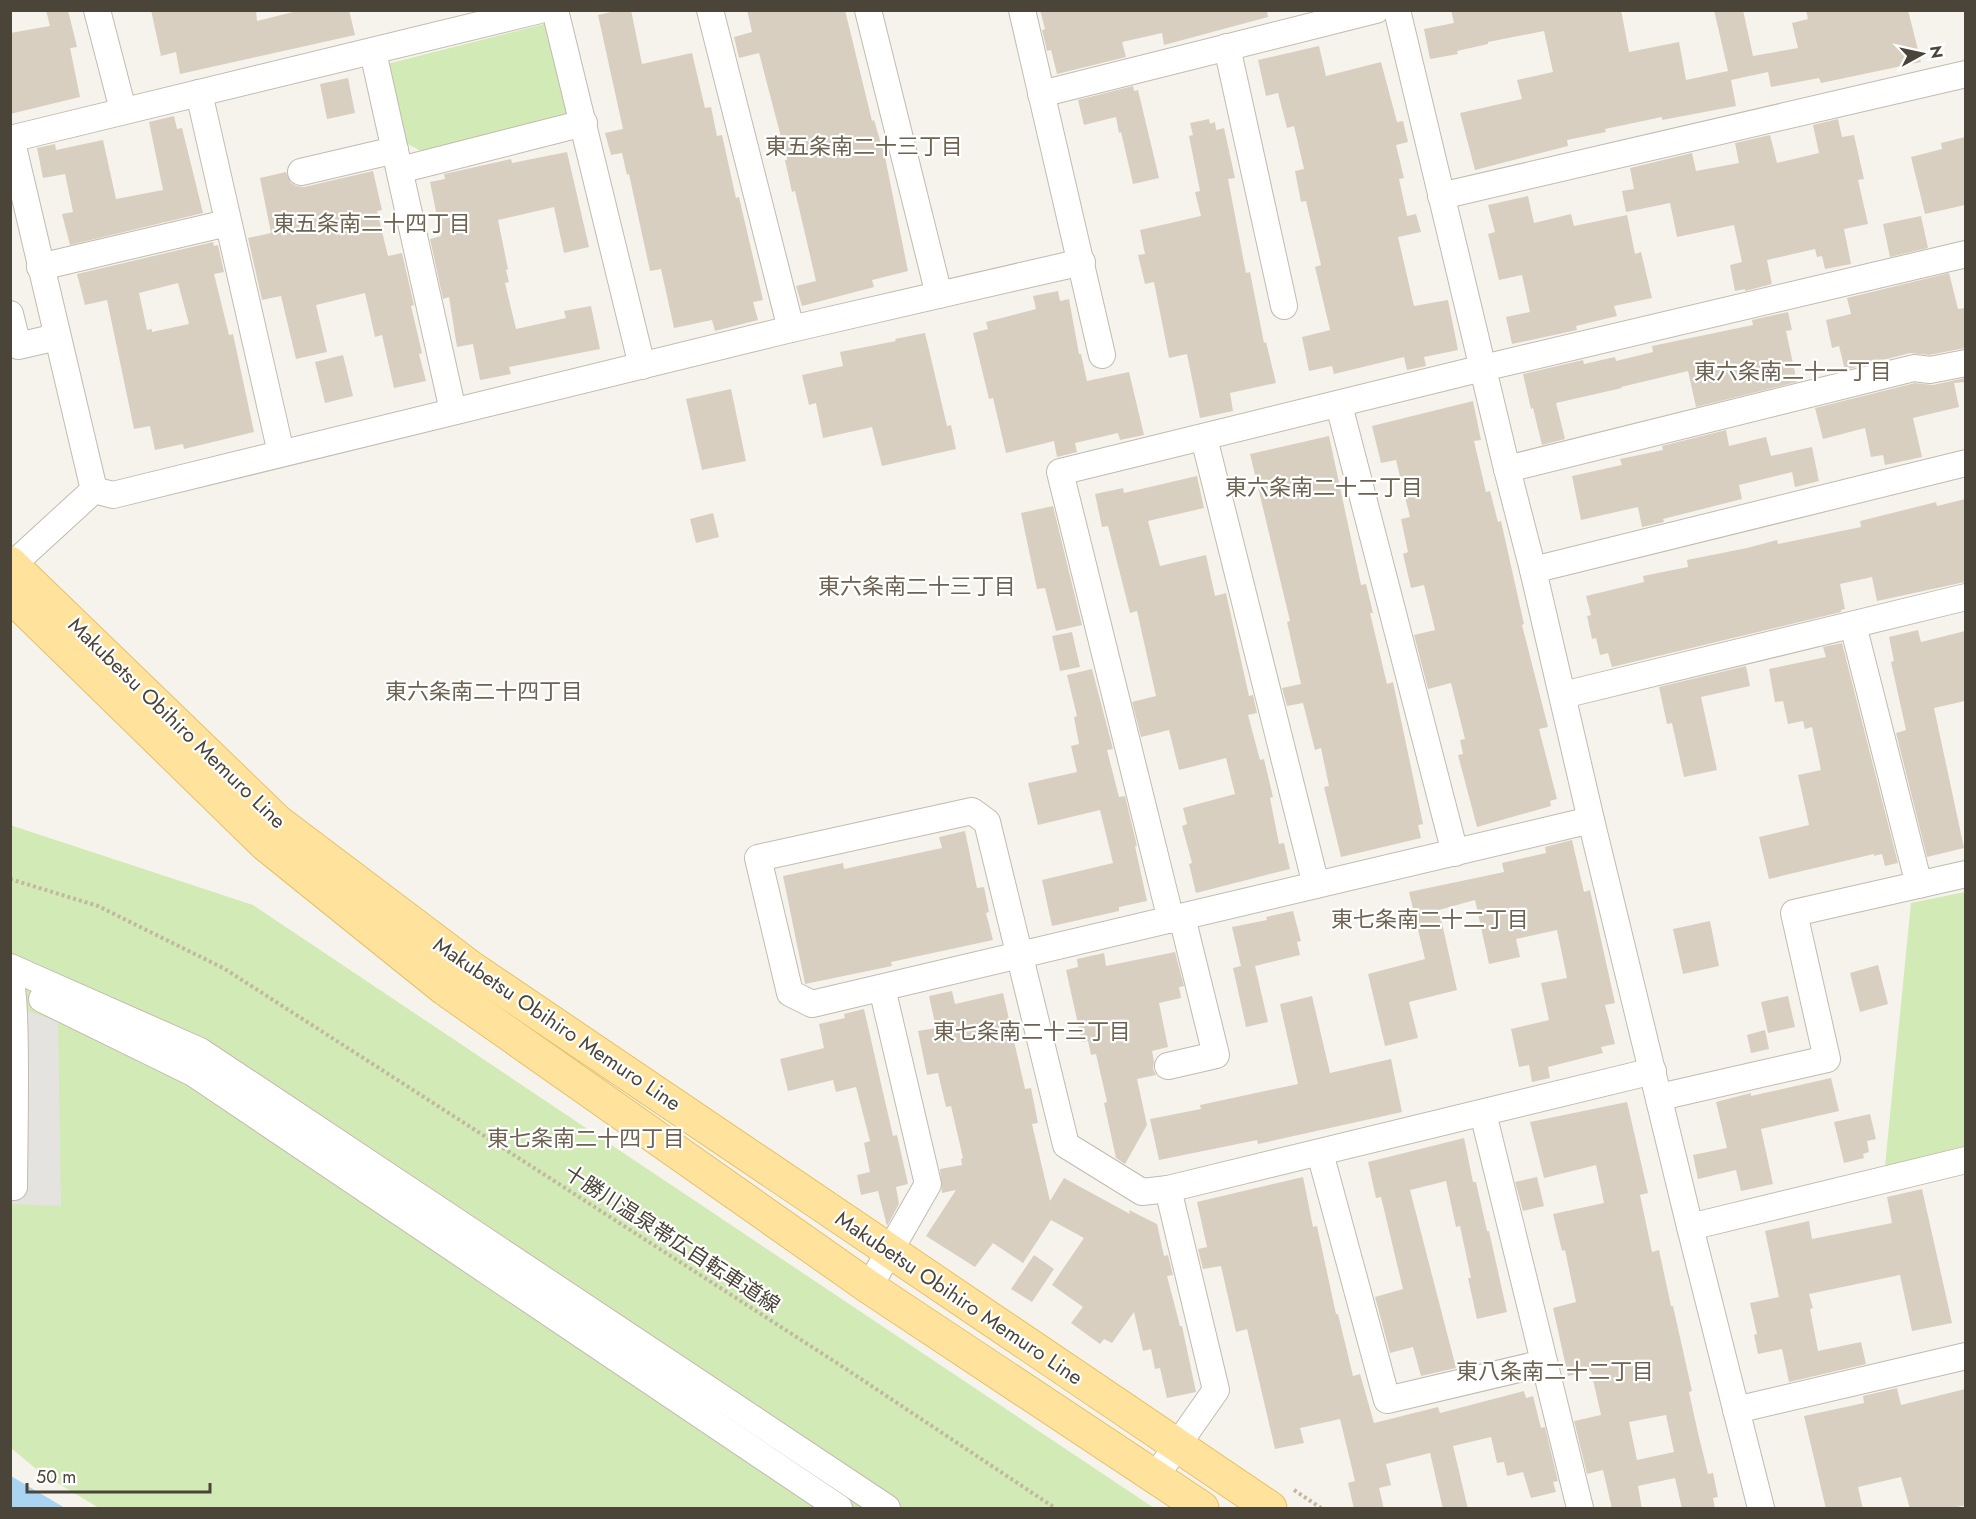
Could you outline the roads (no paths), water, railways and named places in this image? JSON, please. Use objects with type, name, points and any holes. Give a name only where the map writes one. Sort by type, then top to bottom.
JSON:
[{"type":"main road","name":"Makubetsu Obihiro Memuro Line","points":[[11,572],[278,822],[470,967],[890,1250],[1178,1448],[1280,1499]]},
{"type":"main road","name":"Makubetsu Obihiro Memuro Line","points":[[11,572],[265,844],[445,988],[868,1287],[1202,1509]]},
{"type":"street","points":[[97,10],[123,110]]},
{"type":"street","points":[[94,490],[40,267],[18,207],[11,138],[540,10]]},
{"type":"street","points":[[555,10],[642,366]]},
{"type":"street","points":[[710,10],[791,329]]},
{"type":"street","points":[[868,10],[939,296]]},
{"type":"street","points":[[1022,10],[1102,355]]},
{"type":"street","points":[[1041,94],[1376,10]]},
{"type":"street","points":[[1397,10],[1563,695],[1591,820],[1761,1509]]},
{"type":"street","points":[[1227,47],[1284,306]]},
{"type":"street","points":[[373,52],[453,411]]},
{"type":"street","points":[[1441,196],[1965,74]]},
{"type":"street","points":[[199,93],[281,453]]},
{"type":"street","points":[[301,172],[397,160],[584,123]]},
{"type":"street","points":[[40,267],[227,223]]},
{"type":"street","points":[[1168,1066],[1216,1055],[1176,918],[1060,472],[1483,368],[1965,254]]},
{"type":"street","points":[[94,490],[112,495],[791,329],[1082,262]]},
{"type":"street","points":[[10,314],[18,346],[57,337]]},
{"type":"street","points":[[1507,469],[1914,368],[1930,370],[1965,363]]},
{"type":"street","points":[[1339,405],[1455,853]]},
{"type":"street","points":[[1204,438],[1316,885]]},
{"type":"street","points":[[1533,570],[1965,463]]},
{"type":"street","points":[[11,572],[94,490]]},
{"type":"street","points":[[1563,695],[1965,597]]},
{"type":"street","points":[[1853,625],[1919,885]]},
{"type":"street","points":[[1591,820],[1019,956],[812,1004],[790,993],[758,858],[972,811],[987,822],[1019,956],[1066,1145],[1143,1192],[1168,1189],[1320,1153],[1653,1071]]},
{"type":"street","points":[[1660,1096],[1827,1059],[1794,913],[1965,874]]},
{"type":"street","points":[[10,1187],[14,1187],[11,980]]},
{"type":"street","points":[[11,980],[193,1072],[839,1509]]},
{"type":"street","points":[[11,980],[200,1051],[887,1509]]},
{"type":"street","points":[[868,1287],[928,1184],[882,988]]},
{"type":"street","points":[[1483,1113],[1580,1509]]},
{"type":"street","points":[[1320,1153],[1387,1400],[1545,1363]]},
{"type":"street","points":[[1690,1227],[1965,1160]]},
{"type":"street","points":[[1155,1477],[1178,1448],[1216,1390],[1168,1189]]},
{"type":"street","points":[[1736,1410],[1965,1356]]},
{"type":"water","points":[[11,1476],[65,1508],[11,1508]]},
{"type":"district","name":"東五条南二十三丁目","points":[[864,146]]},
{"type":"district","name":"東五条南二十四丁目","points":[[372,223]]},
{"type":"district","name":"東六条南二十一丁目","points":[[1793,371]]},
{"type":"district","name":"東六条南二十二丁目","points":[[1324,487]]},
{"type":"district","name":"東六条南二十三丁目","points":[[917,586]]},
{"type":"district","name":"東六条南二十四丁目","points":[[484,691]]},
{"type":"district","name":"東七条南二十二丁目","points":[[1430,919]]},
{"type":"district","name":"東七条南二十三丁目","points":[[1032,1031]]},
{"type":"district","name":"東七条南二十四丁目","points":[[586,1138]]},
{"type":"district","name":"東八条南二十二丁目","points":[[1555,1371]]}]
